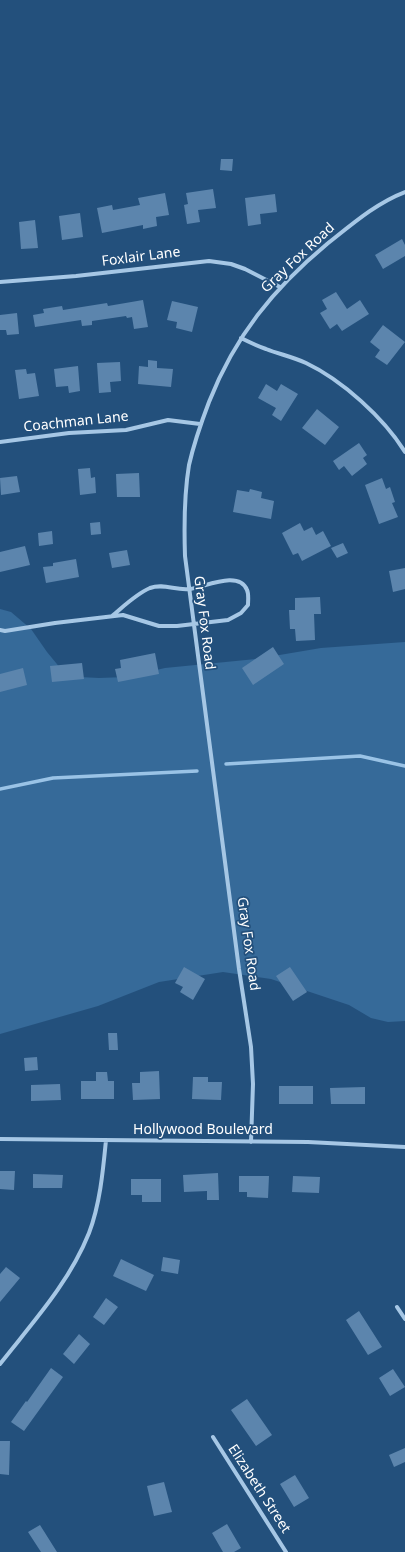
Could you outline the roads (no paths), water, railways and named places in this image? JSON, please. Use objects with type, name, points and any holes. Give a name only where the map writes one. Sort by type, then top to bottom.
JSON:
[{"type":"street","name":"Gray Fox Road","points":[[251,1142],[253,1084],[249,1028],[239,969],[193,624],[184,533],[186,488],[191,459],[200,424],[218,380],[241,338],[265,305],[280,287],[310,258],[343,231],[380,204],[405,192]]},
{"type":"street","name":"Foxlair Lane","points":[[0,282],[76,276],[209,261],[231,264],[245,269],[280,287]]},
{"type":"street","points":[[241,338],[265,349],[304,362],[333,380],[369,409],[393,435],[405,452]]},
{"type":"street","name":"Coachman Lane","points":[[0,442],[61,434],[126,430],[168,420],[200,424]]},
{"type":"street","points":[[0,630],[5,631],[112,616],[132,617],[159,626],[228,620],[241,613],[248,605],[247,590],[243,584],[233,580],[189,589],[164,585],[150,588],[131,600],[112,616]]},
{"type":"street","name":"Hollywood Boulevard","points":[[0,1139],[339,1143],[405,1147]]},
{"type":"street","points":[[0,1364],[57,1291],[76,1262],[94,1219],[106,1140]]},
{"type":"street","points":[[397,1307],[405,1319]]},
{"type":"street","name":"Elizabeth Street","points":[[213,1437],[286,1552]]},
{"type":"waterway","points":[[226,764],[360,756],[405,766]]},
{"type":"waterway","points":[[0,789],[53,778],[197,771]]}]
